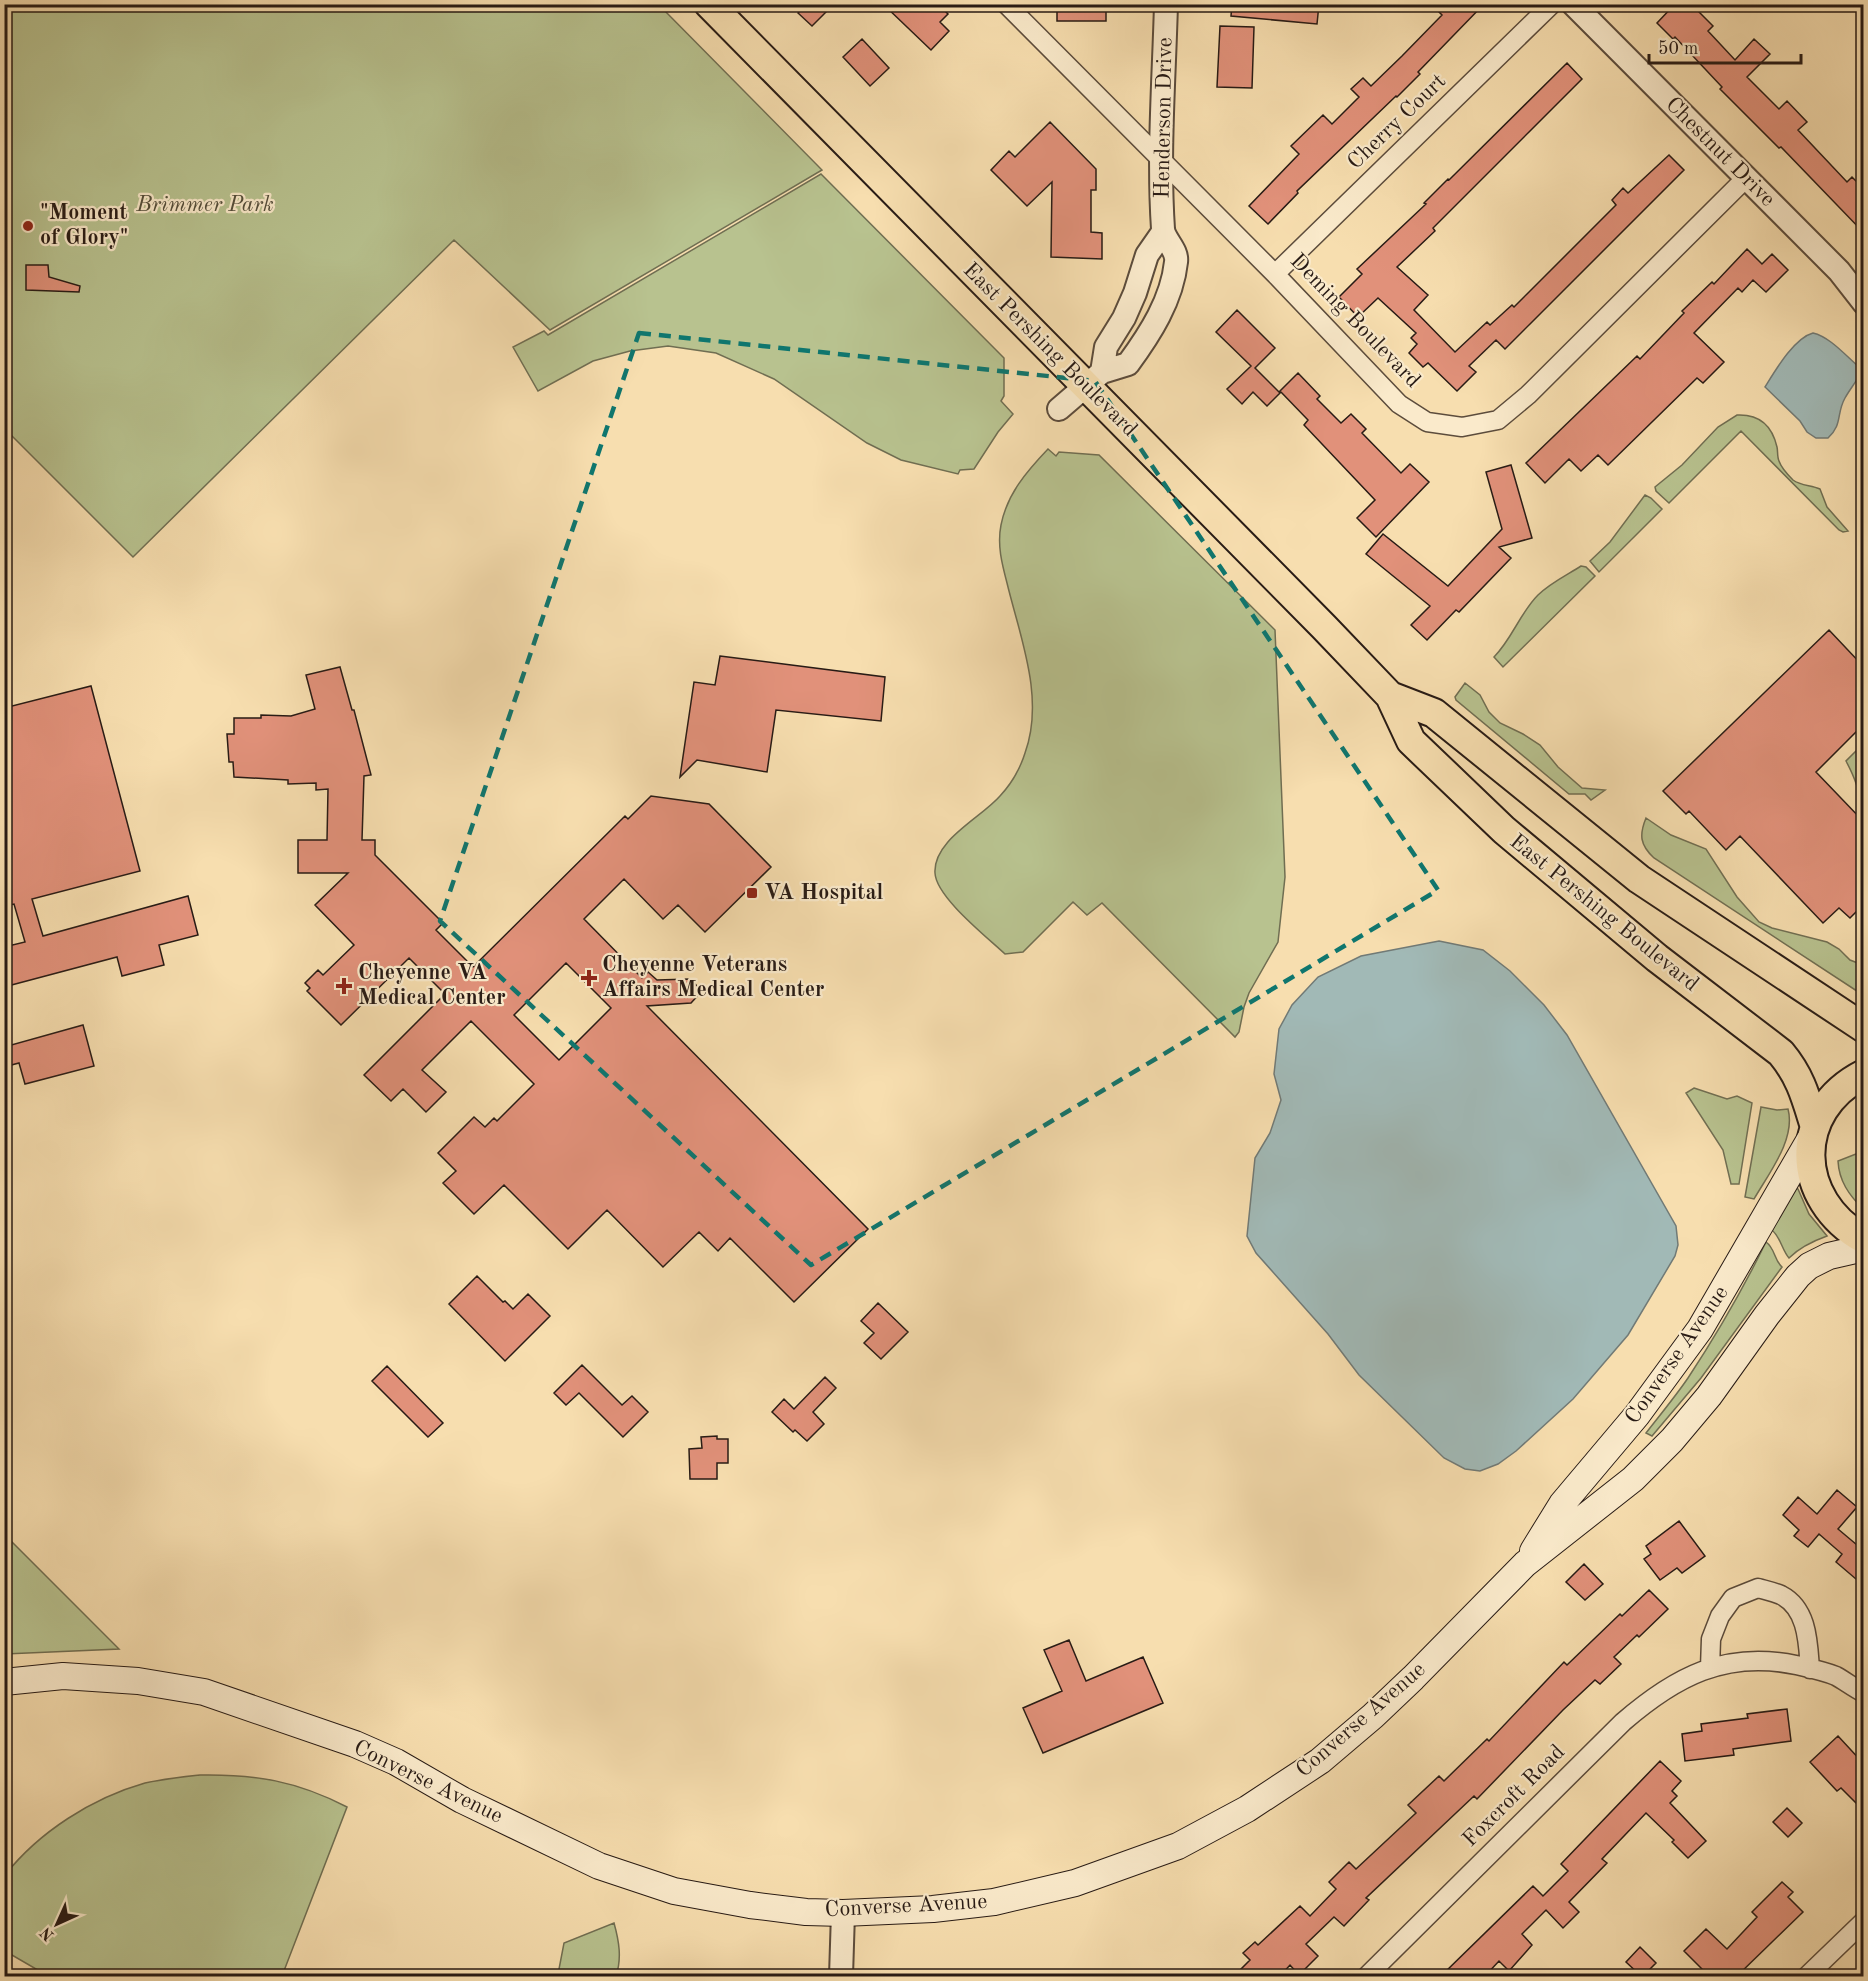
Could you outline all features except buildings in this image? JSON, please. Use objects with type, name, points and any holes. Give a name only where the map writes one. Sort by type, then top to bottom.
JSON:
[{"type":"main road","name":"East Pershing Boulevard","points":[[709,4],[1094,379],[1390,696],[1411,741],[1504,830],[1656,958],[1781,1053],[1795,1069],[1799,1078],[1814,1130]]},
{"type":"main road","name":"East Pershing Boulevard","points":[[1390,696],[1434,713],[1639,879],[1863,1028]]},
{"type":"main road","name":"East Pershing Boulevard","points":[[1863,1074],[1850,1081],[1835,1094],[1824,1109],[1814,1130],[1810,1152],[1811,1170],[1824,1204],[1835,1219],[1863,1239]]},
{"type":"main road","name":"Converse Avenue","points":[[1525,1564],[1562,1504],[1637,1415],[1700,1329],[1814,1130]]},
{"type":"main road","name":"Converse Avenue","points":[[4,1682],[63,1676],[138,1681],[204,1692],[355,1744],[396,1762],[462,1800],[599,1866],[674,1891],[705,1898],[806,1912],[843,1913],[933,1909],[994,1902],[1075,1883],[1178,1846],[1247,1809],[1320,1761],[1413,1678],[1525,1564],[1634,1479],[1672,1440],[1709,1396],[1798,1276],[1809,1266],[1829,1256],[1863,1248]]},
{"type":"street","name":"Deming Boulevard","points":[[1006,4],[1275,274],[1399,404],[1427,422],[1462,427],[1498,420],[1528,396],[1746,178]]},
{"type":"street","name":"Henderson Drive","points":[[1059,409],[1094,379],[1128,364],[1163,307],[1172,282],[1177,258],[1163,232],[1162,160],[1166,4]]},
{"type":"street","name":"Cherry Court","points":[[1275,274],[1552,4]]},
{"type":"street","name":"Chestnut Drive","points":[[1573,4],[1839,271],[1863,303]]},
{"type":"street","name":"Henderson Drive","points":[[1094,379],[1106,347],[1136,293],[1147,255],[1163,232]]},
{"type":"street","points":[[1710,1668],[1711,1639],[1720,1616],[1733,1598],[1758,1588],[1783,1596],[1800,1613],[1808,1638],[1810,1668]]},
{"type":"street","name":"Foxcroft Road","points":[[1367,1977],[1623,1722],[1650,1698],[1680,1680],[1710,1668],[1742,1661],[1781,1662],[1836,1676],[1863,1693]]},
{"type":"street","points":[[841,1977],[843,1913]]},
{"type":"street","points":[[1807,1977],[1863,1921]]},
{"type":"highlighted area","points":[[639,333],[1095,381],[1438,890],[811,1265],[440,921]]},
{"type":"green space","name":"Brimmer Park","points":[[4,5],[659,5],[822,170],[550,330],[454,240],[133,557],[5,429]]},
{"type":"green space","points":[[821,174],[1004,358],[1004,396],[1001,401],[1013,414],[998,432],[974,469],[960,470],[958,474],[901,460],[867,443],[774,379],[716,353],[668,346],[630,351],[593,361],[538,391],[513,347],[544,331],[548,335]]},
{"type":"green space","points":[[1737,415],[1752,416],[1768,427],[1775,439],[1781,466],[1796,482],[1820,489],[1827,507],[1848,531],[1839,530],[1741,431],[1669,503],[1656,491],[1655,487],[1682,465],[1718,427]]},
{"type":"green space","points":[[1048,449],[1056,456],[1059,452],[1099,455],[1275,630],[1285,877],[1278,942],[1249,993],[1239,1032],[1235,1037],[1102,903],[1087,915],[1073,902],[1023,952],[1005,954],[953,905],[938,883],[935,873],[936,861],[942,850],[960,830],[992,804],[1008,786],[1021,765],[1031,732],[1032,689],[1024,646],[1002,562],[1000,532],[1004,514],[1013,493],[1025,475]]},
{"type":"green space","points":[[1645,495],[1662,509],[1599,572],[1590,561],[1610,542]]},
{"type":"green space","points":[[1581,566],[1586,567],[1595,576],[1503,667],[1494,657],[1532,602],[1548,587]]},
{"type":"green space","points":[[1465,683],[1480,695],[1489,712],[1500,723],[1540,745],[1558,767],[1582,788],[1605,790],[1591,800],[1585,794],[1569,794],[1456,700],[1455,697]]},
{"type":"green space","points":[[1863,744],[1863,811],[1861,811],[1860,797],[1846,761]]},
{"type":"green space","points":[[1646,818],[1671,835],[1706,849],[1737,897],[1759,922],[1772,928],[1827,942],[1839,949],[1850,960],[1863,965],[1863,995],[1654,858],[1642,840]]},
{"type":"green space","points":[[1694,1088],[1727,1099],[1737,1096],[1752,1103],[1739,1184],[1731,1184],[1723,1150],[1686,1093]]},
{"type":"green space","points":[[1761,1107],[1777,1110],[1788,1109],[1789,1120],[1785,1144],[1780,1156],[1754,1199],[1745,1197]]},
{"type":"green space","points":[[1864,1152],[1863,1209],[1846,1187],[1840,1175],[1838,1161]]},
{"type":"green space","points":[[1796,1188],[1809,1214],[1827,1236],[1807,1245],[1789,1258],[1772,1230]]},
{"type":"green space","points":[[1766,1242],[1782,1267],[1701,1378],[1652,1436],[1646,1433],[1699,1361],[1739,1294]]},
{"type":"green space","points":[[5,1535],[119,1649],[5,1654]]},
{"type":"green space","points":[[200,1775],[239,1776],[275,1781],[311,1791],[347,1807],[282,1976],[48,1976],[5,1951],[5,1875],[34,1845],[68,1818],[125,1789],[166,1779]]},
{"type":"green space","points":[[614,1923],[619,1950],[616,1976],[566,1976],[559,1969],[564,1943]]},
{"type":"water","points":[[1813,333],[1837,347],[1859,367],[1861,372],[1845,398],[1836,428],[1828,438],[1816,438],[1807,432],[1800,421],[1765,387],[1792,348]]},
{"type":"water","points":[[1439,941],[1483,950],[1510,971],[1544,1005],[1567,1035],[1676,1226],[1678,1245],[1675,1256],[1628,1335],[1573,1399],[1516,1451],[1498,1464],[1480,1471],[1465,1469],[1444,1458],[1359,1375],[1328,1334],[1256,1253],[1247,1236],[1255,1158],[1270,1133],[1281,1100],[1274,1074],[1279,1029],[1292,1005],[1318,977],[1361,956]]},
{"type":"place","name":"\"Moment of Glory\"","points":[[28,226]]},
{"type":"place","name":"VA Hospital","points":[[752,893]]},
{"type":"place","name":"Cheyenne Veterans Affairs Medical Center","points":[[589,978]]},
{"type":"place","name":"Cheyenne VA Medical Center","points":[[344,986]]}]
